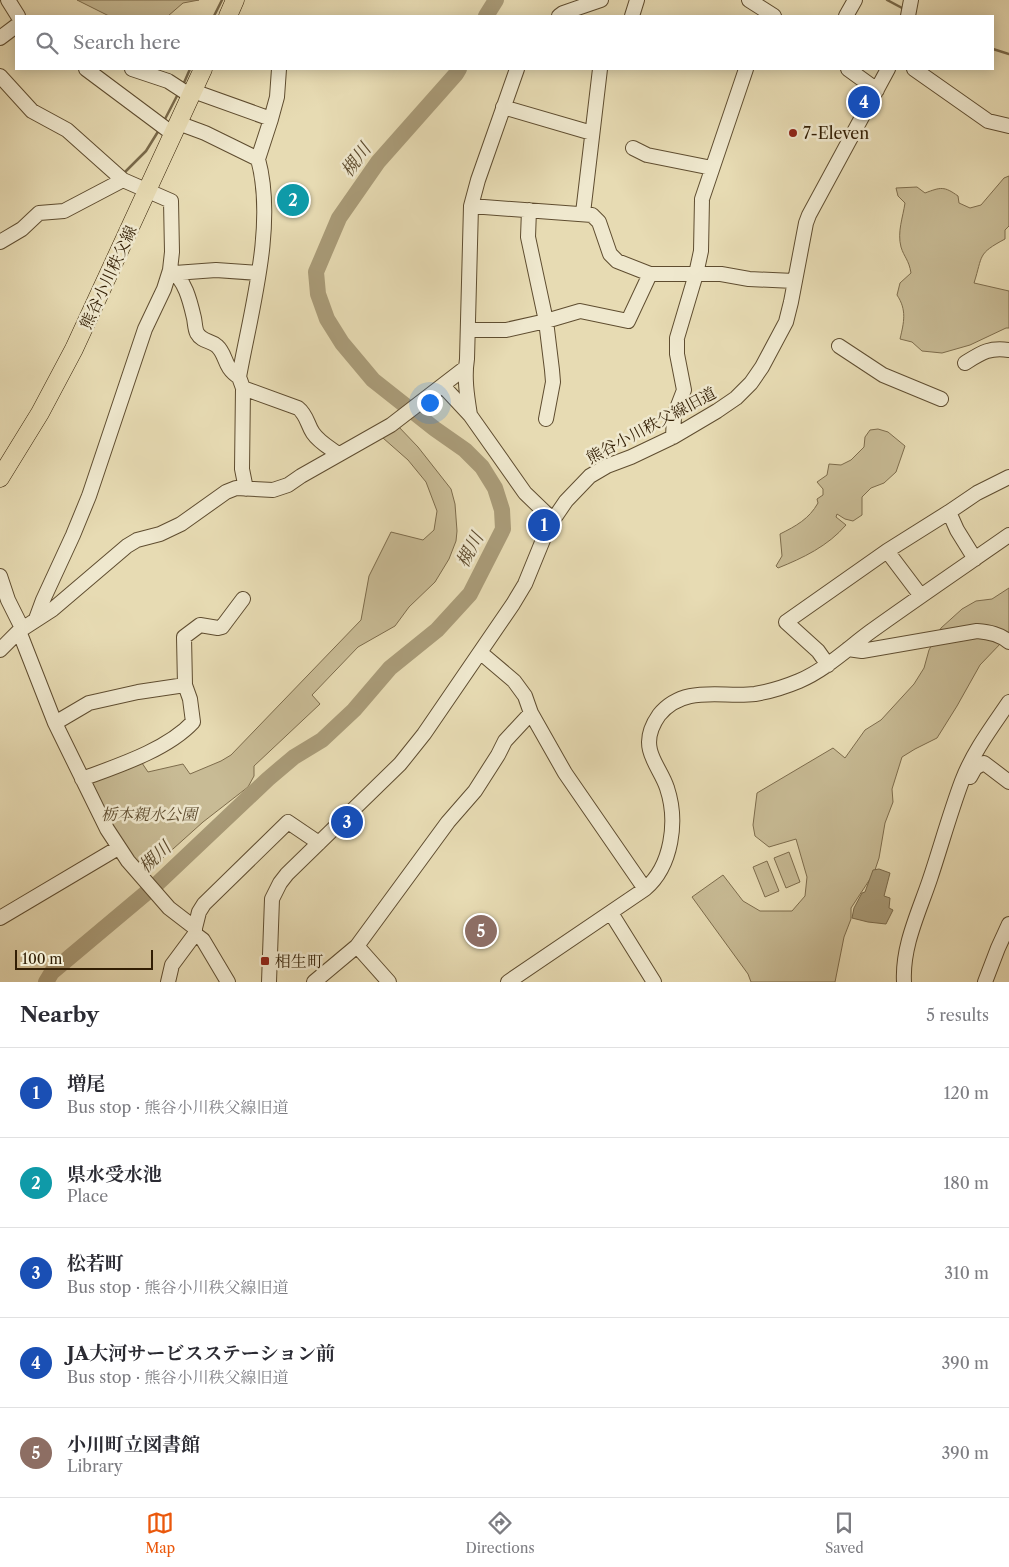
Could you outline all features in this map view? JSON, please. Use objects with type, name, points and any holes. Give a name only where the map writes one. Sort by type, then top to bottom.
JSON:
[{"type":"main road","name":"熊谷小川秩父線","points":[[0,478],[59,378],[176,128],[190,93],[203,70]]},
{"type":"street","points":[[8,0],[17,15]]},
{"type":"street","points":[[561,15],[601,0]]},
{"type":"street","points":[[632,15],[637,0]]},
{"type":"street","points":[[748,0],[770,15]]},
{"type":"street","points":[[847,15],[855,0]]},
{"type":"street","points":[[908,15],[911,0]]},
{"type":"street","points":[[0,38],[15,27]]},
{"type":"street","points":[[88,70],[176,128],[205,133],[258,159]]},
{"type":"street","points":[[135,70],[168,81],[190,93],[271,119]]},
{"type":"street","points":[[246,489],[242,469],[241,382],[262,249],[264,190],[258,159],[277,97],[279,70]]},
{"type":"street","points":[[470,415],[466,394],[465,368],[467,359],[471,206],[478,180],[517,70]]},
{"type":"street","points":[[583,213],[600,70]]},
{"type":"street","points":[[673,437],[674,416],[684,390],[676,338],[696,274],[701,251],[702,199],[746,70]]},
{"type":"street","points":[[849,70],[877,90]]},
{"type":"street","name":"熊谷小川秩父線旧道","points":[[269,982],[272,899],[280,883],[400,764],[424,734],[504,620],[525,584],[545,535],[566,501],[590,476],[607,466],[673,437],[730,403],[751,383],[762,367],[783,328],[791,302],[809,215],[887,70]]},
{"type":"street","points":[[915,70],[988,120],[1009,126]]},
{"type":"street","points":[[0,76],[32,111],[67,130],[123,180],[171,201],[172,271],[145,330],[73,535],[42,600],[36,619]]},
{"type":"street","points":[[503,107],[592,133]]},
{"type":"street","points":[[633,148],[647,155],[712,168]]},
{"type":"street","points":[[0,242],[22,229],[39,213],[64,211],[123,180]]},
{"type":"street","points":[[471,206],[592,215],[599,222],[610,254],[617,261],[650,274],[721,274],[794,281]]},
{"type":"street","points":[[529,210],[528,237],[546,321],[553,382],[546,419]]},
{"type":"street","points":[[172,271],[216,270],[258,273]]},
{"type":"street","points":[[172,271],[182,283],[197,333],[202,340],[216,345],[230,371],[241,382],[304,412],[312,432],[325,445],[338,454]]},
{"type":"street","points":[[468,330],[506,330],[580,311],[628,321],[650,274]]},
{"type":"street","points":[[839,346],[883,375],[941,399]]},
{"type":"street","points":[[965,363],[980,353],[996,348],[1009,350]]},
{"type":"street","points":[[0,650],[21,630],[53,609],[127,546],[137,540],[160,534],[181,524],[226,492],[236,488],[273,490],[288,485],[338,454],[391,425],[465,368]]},
{"type":"street","points":[[443,386],[470,415],[525,493],[553,520]]},
{"type":"street","points":[[226,492],[242,469]]},
{"type":"street","points":[[828,665],[818,651],[786,622],[887,551],[977,493],[1009,477]]},
{"type":"street","points":[[949,512],[974,559]]},
{"type":"street","points":[[513,981],[645,889],[654,882],[661,870],[668,849],[672,826],[671,802],[663,778],[650,750],[650,732],[660,714],[672,704],[697,694],[755,694],[798,682],[828,665],[848,648],[1009,535]]},
{"type":"street","points":[[887,551],[921,596]]},
{"type":"street","points":[[0,576],[54,723],[107,829],[118,848],[134,868],[169,908],[203,940],[228,982]]},
{"type":"street","points":[[82,779],[139,757],[184,731],[193,722],[190,699],[185,685],[184,637],[200,625],[222,627],[243,599]]},
{"type":"street","points":[[848,648],[862,651],[977,631],[1002,636],[1009,642]]},
{"type":"street","points":[[481,653],[514,681],[525,696],[531,713],[579,796],[645,889]]},
{"type":"street","points":[[54,723],[89,703],[138,692],[185,685]]},
{"type":"street","points":[[904,982],[904,964],[910,935],[963,779],[981,742],[1009,702]]},
{"type":"street","points":[[314,982],[357,946],[448,822],[475,791],[505,741],[531,713]]},
{"type":"street","points":[[963,779],[969,778],[975,768],[984,763],[1009,782]]},
{"type":"street","points":[[168,982],[172,965],[195,931],[199,912],[204,904],[288,822],[319,843]]},
{"type":"street","points":[[0,918],[118,848]]},
{"type":"street","points":[[611,913],[654,982]]},
{"type":"street","points":[[986,982],[1009,924]]},
{"type":"street","points":[[357,946],[389,982]]},
{"type":"green space","points":[[77,0],[199,0],[183,3],[169,15],[107,15]]},
{"type":"green space","points":[[1009,176],[1009,226],[1005,230],[1005,239],[990,248],[982,256],[974,283],[1009,291],[1009,328],[970,345],[942,353],[922,351],[912,342],[900,339],[903,311],[897,295],[900,283],[911,273],[900,241],[905,203],[898,196],[896,188],[917,187],[925,193],[942,188],[946,189],[958,196],[959,203],[970,208],[981,205],[1004,178]]},
{"type":"green space","name":"栃本親水公園","points":[[397,425],[418,447],[451,489],[455,504],[457,531],[456,541],[449,559],[435,582],[409,607],[395,626],[358,647],[312,695],[320,704],[254,766],[254,776],[248,787],[203,822],[144,875],[125,853],[89,782],[140,760],[148,772],[183,764],[190,774],[221,761],[231,755],[361,620],[369,576],[391,532],[423,540],[434,530],[437,511],[426,482],[408,460],[383,438]]},
{"type":"green space","points":[[878,429],[888,432],[905,446],[896,472],[884,483],[871,488],[862,497],[862,515],[853,521],[837,514],[836,517],[846,525],[839,532],[815,551],[778,568],[776,566],[782,556],[780,534],[802,522],[814,509],[818,503],[817,499],[823,495],[823,489],[817,482],[827,475],[829,464],[841,465],[851,460],[864,447],[865,437],[870,430]]},
{"type":"green space","points":[[1009,588],[1009,642],[1002,642],[980,665],[937,738],[902,757],[892,789],[893,802],[885,823],[879,858],[874,873],[851,908],[851,919],[844,937],[835,982],[751,982],[748,974],[692,897],[723,875],[743,901],[760,911],[792,911],[805,896],[807,877],[796,839],[769,847],[755,836],[753,825],[757,793],[833,748],[845,758],[865,730],[881,720],[914,684],[924,668],[929,650],[941,628],[962,609],[976,601],[992,599]]},
{"type":"green space","points":[[789,852],[800,882],[786,888],[774,858]]},
{"type":"green space","points":[[767,861],[779,891],[765,897],[753,867]]},
{"type":"shaded area","points":[[879,869],[890,873],[884,896],[890,898],[889,908],[893,910],[886,924],[852,918],[854,908],[862,893],[865,892],[873,870]]},
{"type":"waterway","points":[[214,15],[222,0]]},
{"type":"waterway","name":"槻川","points":[[487,15],[496,0]]},
{"type":"waterway","points":[[887,0],[904,9]]},
{"type":"waterway","points":[[994,49],[1009,54]]},
{"type":"waterway","points":[[183,85],[190,70]]},
{"type":"waterway","name":"槻川","points":[[46,982],[52,972],[158,883],[268,779],[294,757],[322,740],[354,710],[390,668],[437,630],[470,594],[503,529],[502,510],[495,488],[482,467],[465,450],[373,380],[342,343],[327,319],[318,294],[316,272],[339,218],[378,162],[458,70]]},
{"type":"waterway","points":[[164,121],[179,92]]},
{"type":"waterway","points":[[123,174],[146,151],[159,130]]},
{"type":"place","name":"JA大河サービスステーション前","points":[[864,102]]},
{"type":"place","name":"7-Eleven","points":[[793,133]]},
{"type":"place","name":"県水受水池","points":[[293,200]]},
{"type":"place","name":"増尾","points":[[544,525]]},
{"type":"place","name":"松若町","points":[[347,822]]},
{"type":"place","name":"小川町立図書館","points":[[481,931]]},
{"type":"place","name":"相生町","points":[[265,961]]}]
